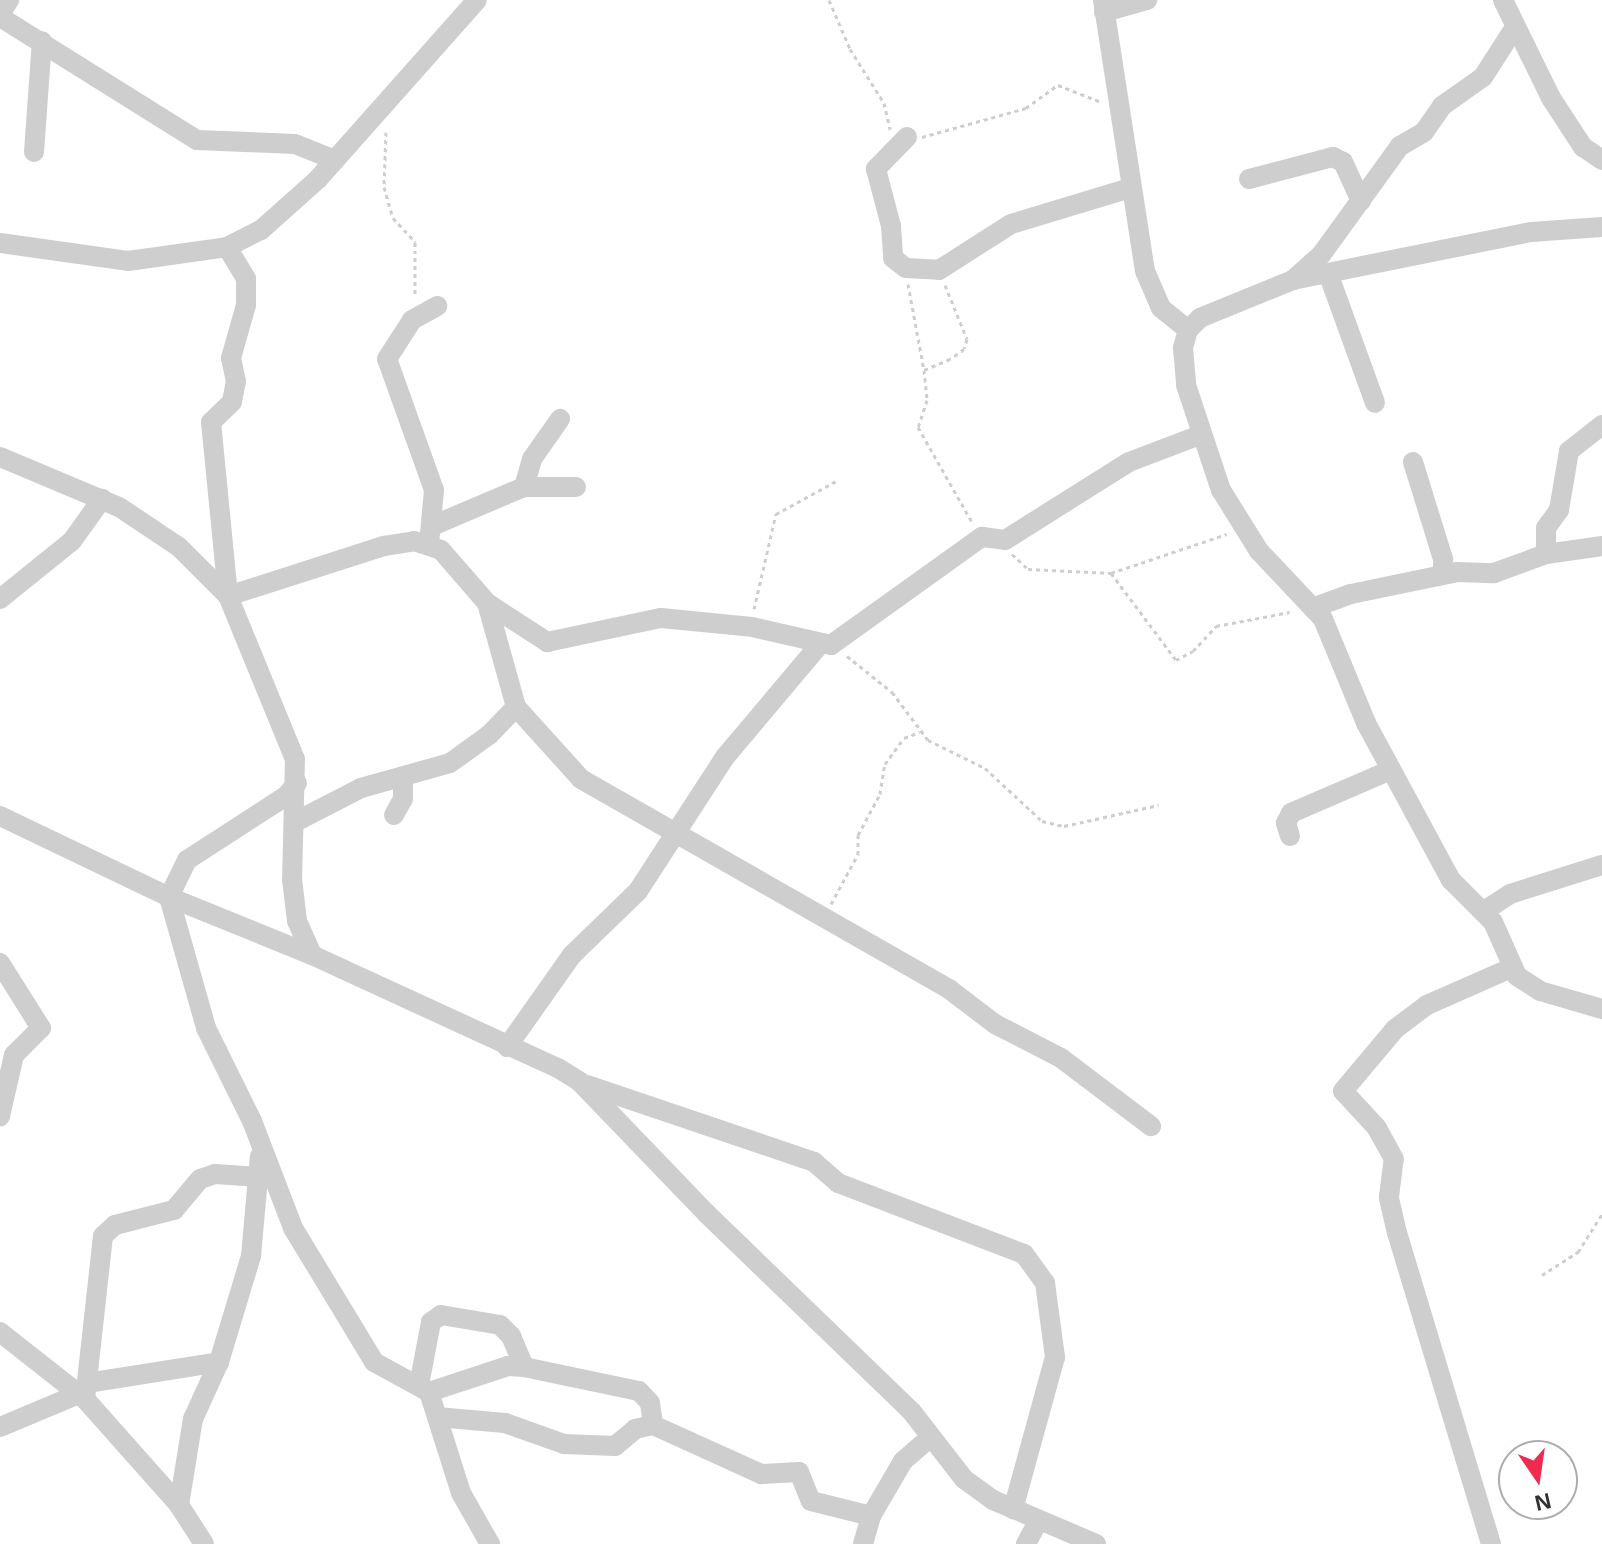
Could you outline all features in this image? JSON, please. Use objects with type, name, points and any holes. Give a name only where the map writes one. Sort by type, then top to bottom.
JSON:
[{"type":"street","points":[[9,0],[0,15],[197,140],[295,144],[335,160]]},
{"type":"street","points":[[0,243],[128,261],[227,247],[285,211],[395,95],[477,0]]},
{"type":"street","points":[[1147,0],[1103,6],[1145,271],[1161,308],[1188,330]]},
{"type":"street","points":[[1509,1],[1515,27],[1567,122],[1583,147],[1602,160]]},
{"type":"street","points":[[1293,280],[1321,255],[1400,146],[1424,132],[1442,106],[1483,77],[1515,27]]},
{"type":"street","points":[[34,152],[42,41]]},
{"type":"street","points":[[907,137],[876,169],[891,226],[893,258],[906,268],[939,270],[1011,224],[1130,188]]},
{"type":"street","points":[[1249,179],[1333,157],[1343,162],[1361,201]]},
{"type":"street","points":[[1602,227],[1531,232],[1293,280],[1218,307],[1188,330],[1183,348],[1186,385],[1200,435],[1221,490],[1276,570],[1315,607],[1391,770],[1451,880],[1484,911],[1517,976],[1540,991],[1602,1009]]},
{"type":"street","points":[[227,247],[246,279],[246,305],[231,358],[232,402],[211,422],[228,596],[289,737],[297,783],[297,921],[312,955]]},
{"type":"street","points":[[1328,273],[1375,403]]},
{"type":"street","points":[[437,306],[412,320],[393,342],[387,359],[434,490],[431,535],[487,603],[547,642],[661,618],[752,627],[826,644]]},
{"type":"street","points":[[524,487],[532,459],[560,419]]},
{"type":"street","points":[[1546,554],[1546,528],[1559,510],[1569,451],[1602,425]]},
{"type":"street","points":[[507,1047],[572,955],[638,891],[725,757],[826,644],[982,537],[1005,540],[1129,462],[1200,435]]},
{"type":"street","points":[[0,457],[102,499],[179,547],[228,596]]},
{"type":"street","points":[[1413,462],[1443,559],[1443,574]]},
{"type":"street","points":[[228,596],[398,542],[431,535],[524,487],[576,487]]},
{"type":"street","points":[[0,599],[72,541],[102,499]]},
{"type":"street","points":[[1315,607],[1443,574],[1494,573],[1546,554],[1602,546]]},
{"type":"street","points":[[487,603],[516,707],[581,779],[949,989],[995,1024],[1061,1058],[1151,1126]]},
{"type":"street","points":[[295,822],[361,788],[450,763],[489,735],[516,707]]},
{"type":"street","points":[[1290,836],[1286,823],[1291,813],[1391,770]]},
{"type":"street","points":[[394,815],[403,799],[403,778]]},
{"type":"street","points":[[297,783],[286,796],[187,860],[169,897],[206,1028],[261,1144],[293,1228],[374,1362],[424,1388],[508,1366],[639,1391],[650,1403],[653,1425]]},
{"type":"street","points":[[1,818],[169,897],[312,955],[580,1082],[814,1162],[838,1183],[1024,1254],[1045,1283],[1055,1357],[1013,1509]]},
{"type":"street","points":[[1484,911],[1510,894],[1602,865]]},
{"type":"street","points":[[0,963],[41,1028],[14,1055],[0,1116]]},
{"type":"street","points":[[1491,1544],[1397,1233],[1389,1197],[1394,1159],[1377,1128],[1343,1091],[1395,1029],[1427,1005],[1513,967]]},
{"type":"street","points":[[580,1082],[706,1213],[852,1350],[977,1491],[1096,1544]]},
{"type":"street","points":[[179,1505],[190,1432],[219,1362],[251,1256],[261,1144]]},
{"type":"street","points":[[84,1392],[103,1236],[115,1225],[174,1210],[200,1179],[215,1174],[260,1177]]},
{"type":"street","points":[[490,1544],[461,1493],[437,1417],[424,1388],[431,1322],[441,1315],[500,1325],[511,1336],[524,1367]]},
{"type":"street","points":[[0,1332],[84,1392],[179,1505],[204,1544]]},
{"type":"street","points":[[0,1427],[84,1392],[219,1362]]},
{"type":"street","points":[[437,1417],[505,1423],[564,1444],[615,1446],[635,1429],[653,1425],[761,1474],[799,1472],[811,1501],[871,1516]]},
{"type":"street","points":[[863,1544],[871,1516],[903,1461],[931,1437]]},
{"type":"street","points":[[1026,1544],[1039,1520]]},
{"type":"path","points":[[829,0],[884,103],[891,133],[907,137],[937,136],[1026,108],[1058,85],[1086,100],[1117,103]]},
{"type":"path","points":[[395,95],[385,133],[384,187],[393,218],[415,242],[419,273],[412,320]]},
{"type":"path","points":[[906,268],[927,400],[918,427],[982,537]]},
{"type":"path","points":[[924,370],[964,349],[967,339],[939,270]]},
{"type":"path","points":[[752,627],[776,514],[838,480]]},
{"type":"path","points":[[1005,540],[1028,569],[1111,573],[1245,529]]},
{"type":"path","points":[[1111,573],[1176,660],[1193,651],[1216,626],[1315,607]]},
{"type":"path","points":[[826,644],[892,692],[920,732],[985,768],[1042,821],[1064,826],[1159,805]]},
{"type":"path","points":[[825,919],[842,875],[858,854],[858,835],[880,794],[885,764],[904,738],[920,732]]},
{"type":"path","points":[[1542,1275],[1578,1252],[1602,1214]]}]
